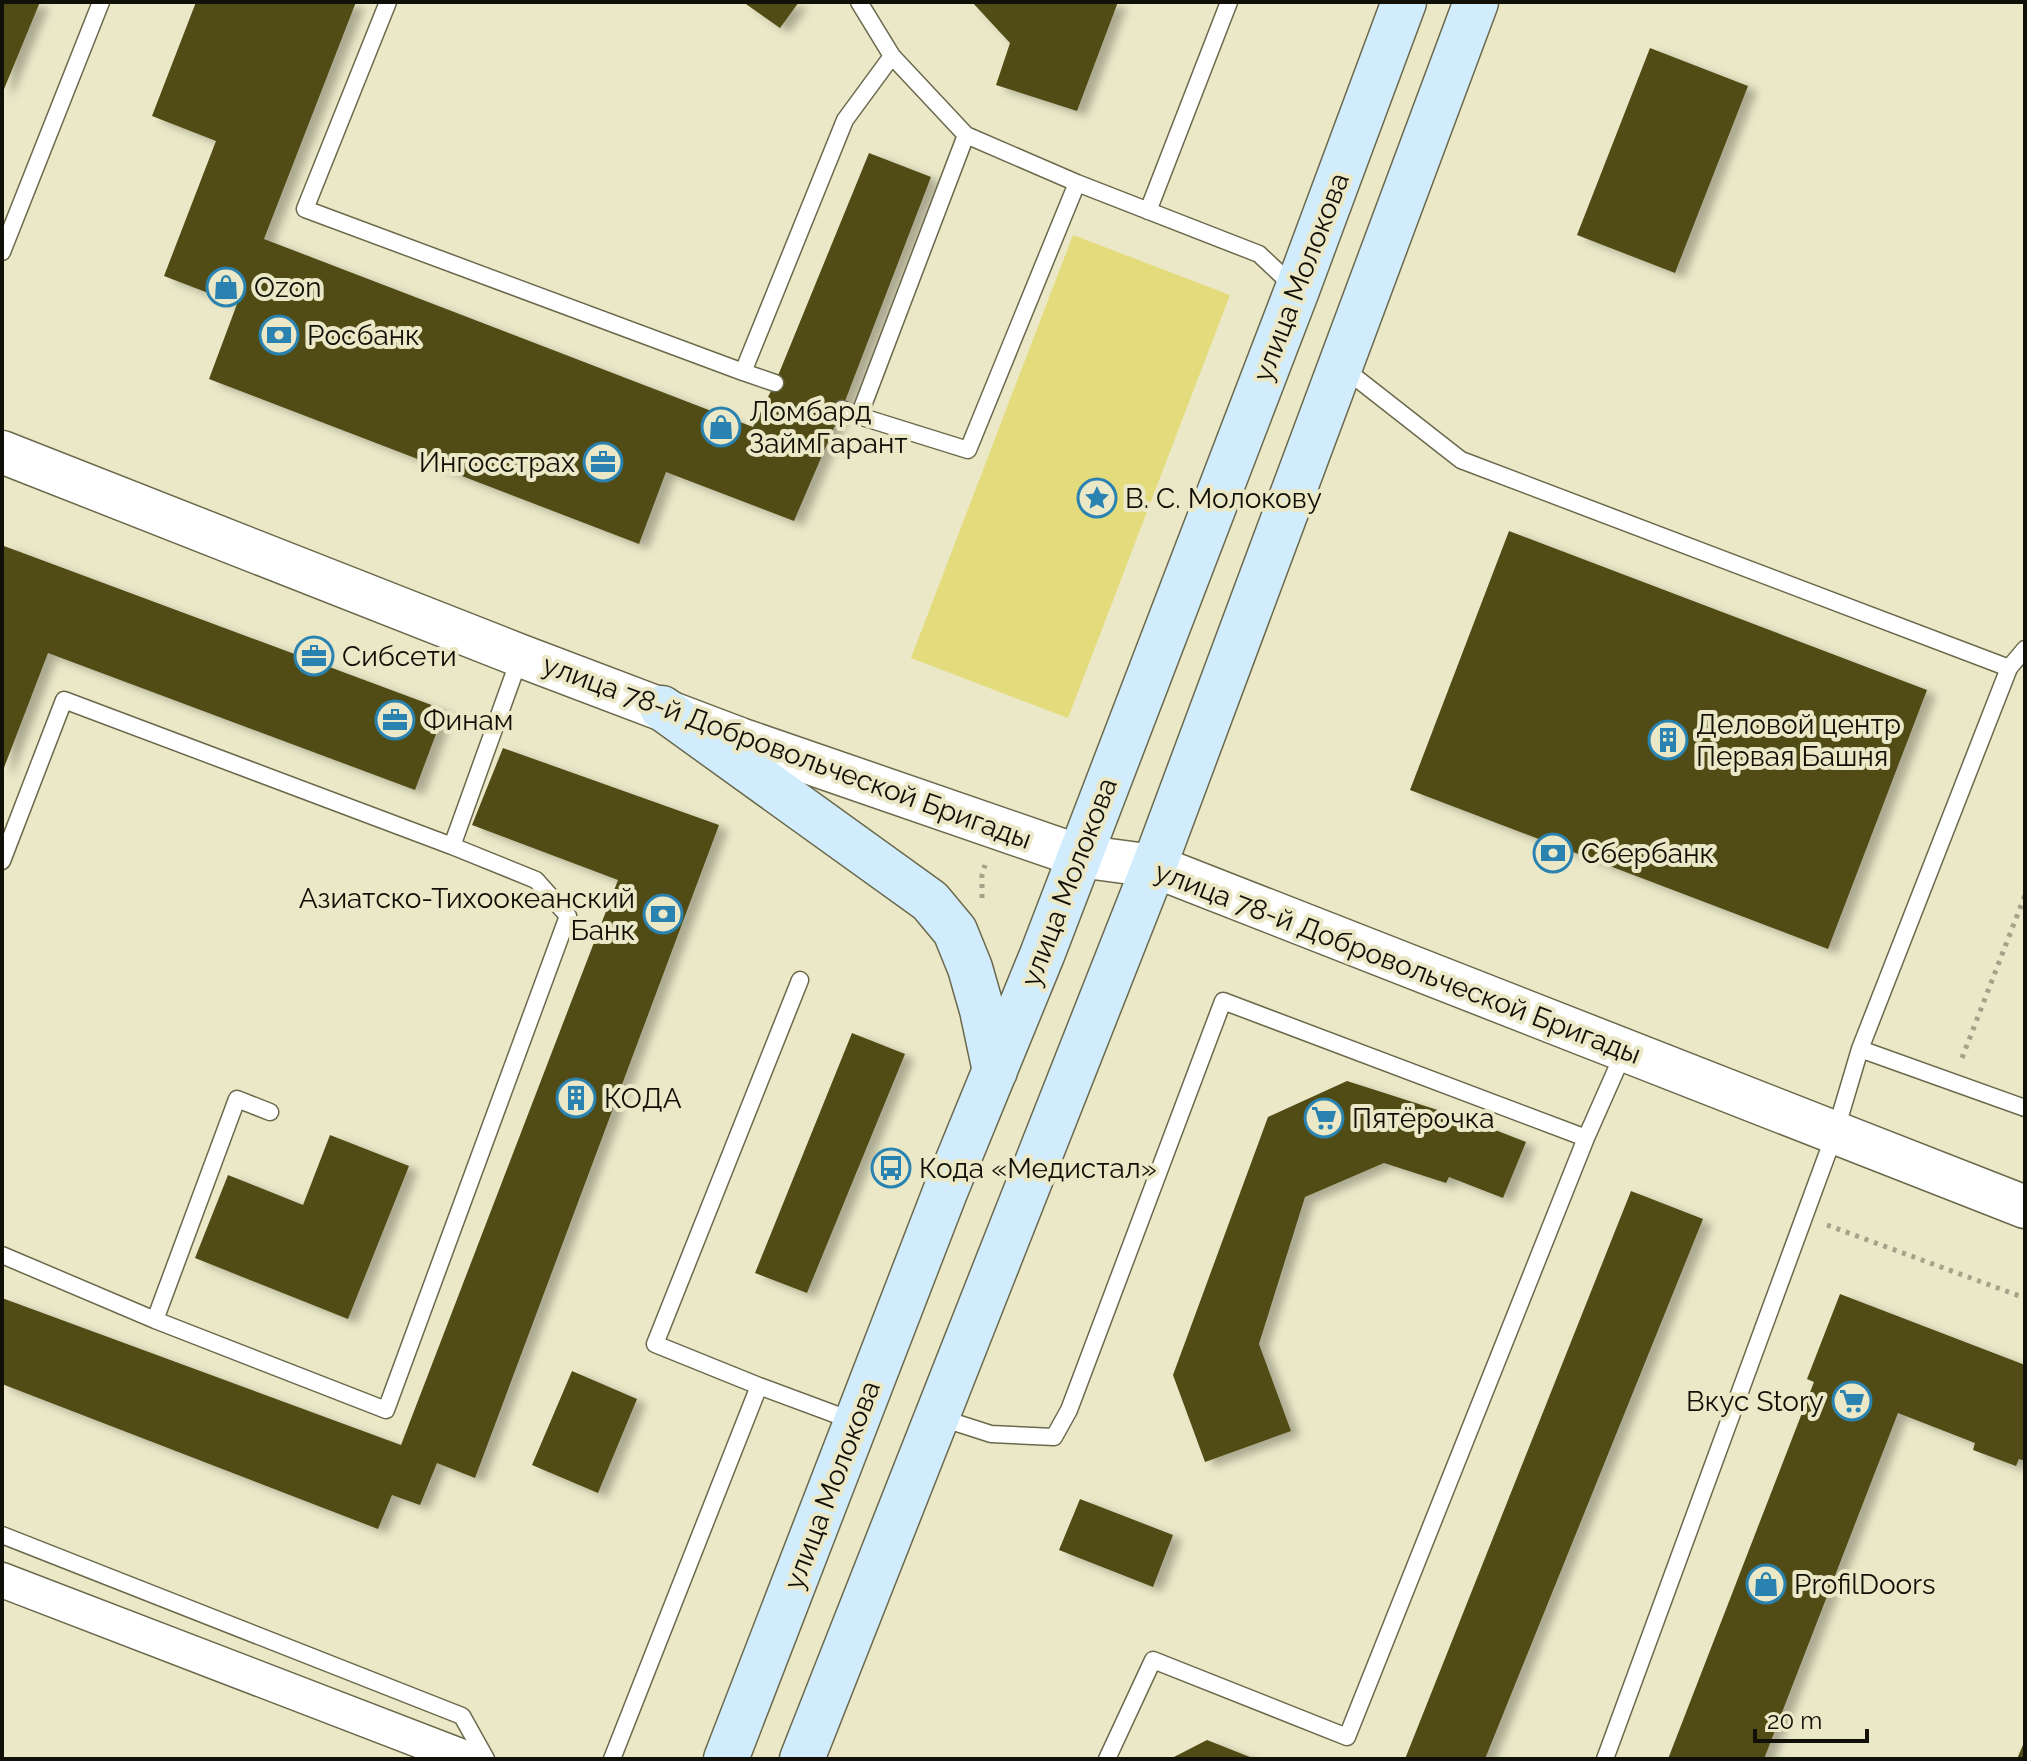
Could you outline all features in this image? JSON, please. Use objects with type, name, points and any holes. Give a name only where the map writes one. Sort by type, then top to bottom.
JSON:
[{"type":"main road","name":"улица Молокова","points":[[726,1759],[945,1192],[1042,955],[1404,2]]},
{"type":"main road","points":[[802,1759],[1154,866],[1476,2]]},
{"type":"main road","points":[[662,708],[930,901],[955,931],[970,968],[995,1071]]},
{"type":"street","name":"улица 78-й Добровольческой Бригады","points":[[2,452],[740,739],[1079,856],[1154,866],[2025,1207]]},
{"type":"street","points":[[2,1580],[468,1759]]},
{"type":"lane","points":[[2,252],[101,2]]},
{"type":"lane","points":[[388,2],[305,209],[775,383]]},
{"type":"lane","points":[[859,2],[892,56],[966,135],[1077,183],[1259,254],[1297,290]]},
{"type":"lane","points":[[1148,211],[1229,2]]},
{"type":"lane","points":[[743,372],[845,120],[892,56]]},
{"type":"lane","points":[[859,416],[966,135]]},
{"type":"lane","points":[[842,409],[968,450],[1077,183]]},
{"type":"lane","points":[[1340,366],[1461,460],[2009,668]]},
{"type":"lane","points":[[1605,1759],[1835,1133],[1860,1049],[2009,668],[2025,649]]},
{"type":"lane","points":[[452,846],[521,656]]},
{"type":"lane","points":[[2,861],[64,700],[536,880],[568,916],[386,1410],[155,1320],[2,1255]]},
{"type":"lane","points":[[800,980],[655,1344],[856,1422]]},
{"type":"lane","points":[[937,1416],[991,1434],[1054,1437],[1069,1410],[1223,1001],[1586,1138]]},
{"type":"lane","points":[[1860,1049],[2025,1108]]},
{"type":"lane","points":[[1107,1759],[1153,1660],[1347,1737],[1586,1138],[1625,1050]]},
{"type":"lane","points":[[155,1320],[237,1099],[270,1112]]},
{"type":"lane","points":[[612,1759],[759,1386]]},
{"type":"lane","points":[[2,1535],[462,1716],[486,1759]]},
{"type":"path","points":[[981,910],[982,875],[988,856]]},
{"type":"path","points":[[1952,1082],[2025,895]]},
{"type":"path","points":[[1804,1217],[2025,1298]]},
{"type":"shaded area","points":[[1073,235],[1230,295],[1068,718],[911,658]]},
{"type":"building","points":[[2,2],[40,2],[2,94]]},
{"type":"building","points":[[196,2],[356,2],[264,239],[753,427],[775,383],[869,153],[931,177],[842,409],[794,521],[666,472],[639,544],[209,379],[237,304],[164,276],[216,141],[152,116]]},
{"type":"building","points":[[743,2],[799,2],[780,28]]},
{"type":"building","points":[[972,2],[1118,2],[1077,111],[996,85],[1010,43]]},
{"type":"building","points":[[1650,48],[1748,86],[1675,273],[1577,235]]},
{"type":"building","name":"Деловой центр Первая Башня","points":[[1509,531],[1927,690],[1828,949],[1410,790]]},
{"type":"building","points":[[4,546],[445,710],[415,790],[48,653],[2,773]]},
{"type":"building","name":"КОДА","points":[[503,748],[719,825],[475,1478],[437,1463],[420,1505],[392,1495],[378,1529],[2,1384],[2,1298],[401,1445],[618,880],[472,825]]},
{"type":"building","points":[[852,1033],[905,1054],[807,1293],[755,1273]]},
{"type":"building","points":[[1347,1081],[1472,1121],[1526,1142],[1503,1198],[1449,1177],[1446,1183],[1384,1163],[1305,1197],[1259,1344],[1291,1431],[1205,1462],[1173,1375],[1268,1117]]},
{"type":"building","points":[[330,1135],[409,1166],[348,1319],[195,1258],[228,1175],[303,1205]]},
{"type":"building","points":[[1631,1191],[1703,1219],[1485,1759],[1405,1759]]},
{"type":"building","points":[[1840,1294],[2025,1365],[2025,1461],[2019,1459],[2016,1466],[1973,1450],[1975,1443],[1898,1413],[1764,1759],[1668,1759],[1814,1382],[1807,1379]]},
{"type":"building","points":[[572,1371],[637,1399],[598,1493],[532,1465]]},
{"type":"building","points":[[1080,1499],[1173,1535],[1153,1587],[1059,1550]]},
{"type":"building","points":[[1207,1740],[1255,1759],[1170,1759]]},
{"type":"building","points":[[2025,1740],[2025,1759],[2017,1759]]},
{"type":"place","name":"Ozon","points":[[226,287]]},
{"type":"place","name":"Росбанк","points":[[279,335]]},
{"type":"place","name":"Ломбард ЗаймГарант","points":[[721,427]]},
{"type":"place","name":"Ингосстрах","points":[[603,462]]},
{"type":"place","name":"В. С. Молокову","points":[[1097,498]]},
{"type":"place","name":"Сибсети","points":[[314,656]]},
{"type":"place","name":"Финам","points":[[395,720]]},
{"type":"place","name":"Деловой центр Первая Башня","points":[[1668,740]]},
{"type":"place","name":"Сбербанк","points":[[1553,853]]},
{"type":"place","name":"Азиатско-Тихоокеанский Банк","points":[[663,914]]},
{"type":"place","name":"КОДА","points":[[576,1098]]},
{"type":"place","name":"Пятёрочка","points":[[1324,1118]]},
{"type":"place","name":"Кода «Медистал»","points":[[891,1168]]},
{"type":"place","name":"Вкус Story","points":[[1852,1401]]},
{"type":"place","name":"ProfilDoors","points":[[1766,1584]]}]
